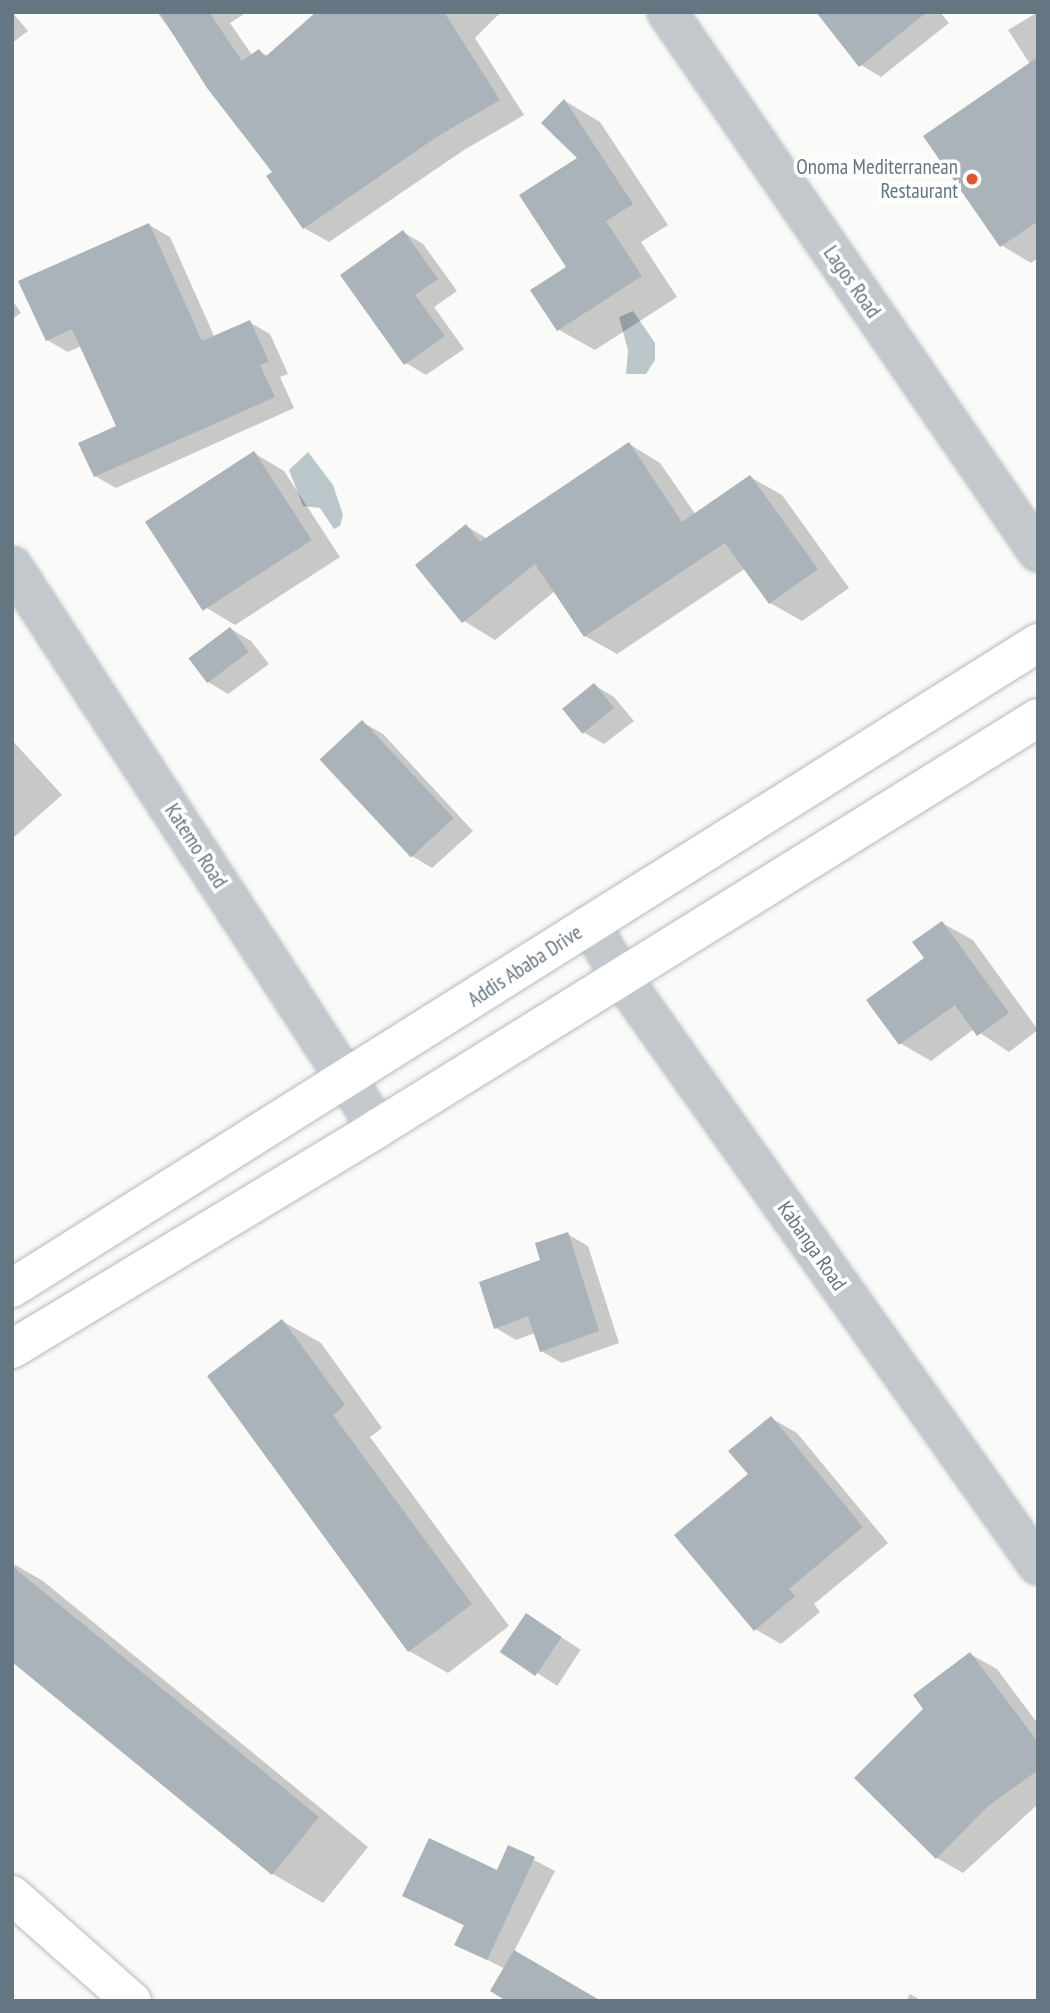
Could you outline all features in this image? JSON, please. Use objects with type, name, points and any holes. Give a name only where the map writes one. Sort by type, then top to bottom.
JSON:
[{"type":"main road","name":"Addis Ababa Drive","points":[[12,1288],[349,1080],[590,924],[1038,643]]},
{"type":"main road","points":[[12,1349],[378,1128],[1038,718]]},
{"type":"main road","points":[[12,1895],[128,1997]]},
{"type":"main road","points":[[12,1931],[128,1997]]},
{"type":"street","name":"Lagos Road","points":[[667,12],[1038,552]]},
{"type":"street","name":"Katemo Road","points":[[12,566],[378,1128]]},
{"type":"street","name":"Kabanga Road","points":[[590,924],[621,977],[1038,1565]]},
{"type":"shaded area","points":[[633,311],[655,343],[655,360],[646,374],[626,374],[628,350],[619,317]]},
{"type":"shaded area","points":[[308,452],[333,485],[343,515],[340,526],[334,529],[320,508],[303,506],[289,470]]},
{"type":"building","points":[[159,12],[209,12],[242,61],[259,49],[265,57],[316,12],[444,12],[500,100],[438,136],[303,229],[266,176],[272,172],[207,88]]},
{"type":"building","points":[[816,12],[927,12],[859,67]]},
{"type":"building","points":[[1038,57],[1038,221],[1000,247],[923,136]]},
{"type":"building","points":[[564,99],[633,204],[606,221],[642,276],[557,331],[530,290],[566,267],[519,195],[577,158],[541,123]]},
{"type":"building","points":[[149,223],[202,341],[250,320],[269,362],[260,365],[275,397],[94,477],[78,443],[116,426],[72,329],[46,341],[18,281]]},
{"type":"building","points":[[403,230],[438,279],[415,295],[445,336],[404,365],[340,275]]},
{"type":"building","points":[[629,442],[682,522],[750,475],[818,569],[769,604],[725,543],[584,637],[535,564],[462,623],[415,565],[466,524],[480,542]]},
{"type":"building","points":[[254,451],[312,540],[203,611],[145,522]]},
{"type":"building","points":[[230,627],[249,652],[207,683],[188,658]]},
{"type":"building","points":[[594,683],[614,708],[582,734],[562,709]]},
{"type":"building","points":[[362,720],[453,818],[411,858],[320,760]]},
{"type":"building","points":[[942,921],[1009,1013],[977,1036],[955,1005],[899,1045],[866,1000],[924,958],[912,942]]},
{"type":"building","points":[[568,1232],[599,1331],[540,1352],[528,1316],[494,1329],[479,1282],[540,1260],[535,1243]]},
{"type":"building","points":[[282,1319],[345,1405],[333,1415],[472,1604],[408,1652],[207,1376]]},
{"type":"building","points":[[771,1416],[863,1527],[789,1589],[795,1596],[754,1631],[674,1535],[748,1474],[728,1451]]},
{"type":"building","points":[[12,1566],[319,1817],[272,1875],[12,1662]]},
{"type":"building","points":[[526,1613],[562,1637],[535,1676],[500,1652]]},
{"type":"building","points":[[970,1652],[1038,1742],[1038,1770],[988,1806],[936,1859],[854,1778],[923,1709],[913,1695]]},
{"type":"building","points":[[429,1838],[497,1870],[508,1845],[535,1857],[487,1960],[454,1945],[464,1925],[402,1896]]},
{"type":"building","points":[[514,1950],[601,2001],[506,2001],[490,1991]]},
{"type":"place","name":"Onoma Mediterranean Restaurant","points":[[972,179]]}]
